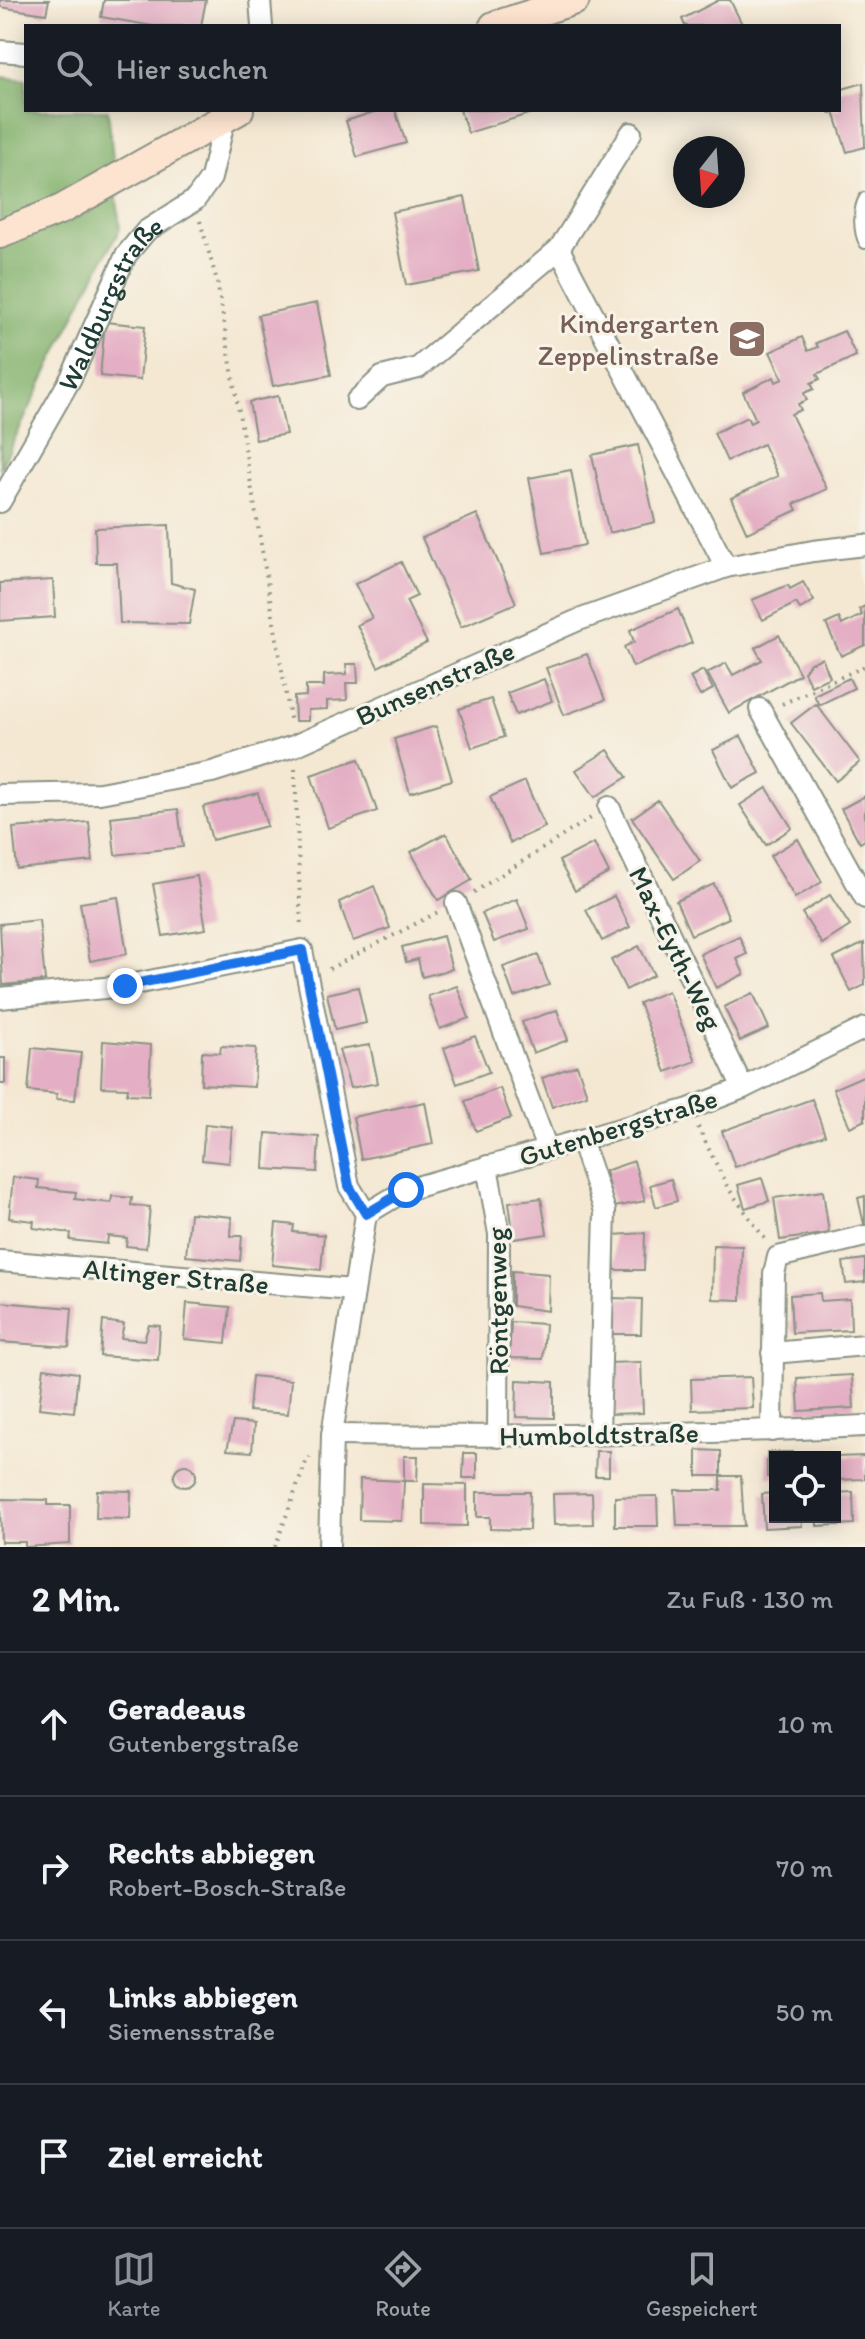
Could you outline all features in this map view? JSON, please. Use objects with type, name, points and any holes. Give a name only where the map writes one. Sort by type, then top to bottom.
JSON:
[{"type":"street","points":[[260,0],[262,24]]},
{"type":"street","points":[[500,24],[575,0]]},
{"type":"street","points":[[0,51],[24,53]]},
{"type":"street","points":[[0,234],[62,209],[227,112]]},
{"type":"street","name":"Waldburgstraße","points":[[0,502],[71,378],[126,255],[146,231],[195,200],[211,178],[227,112]]},
{"type":"street","points":[[357,400],[382,377],[418,368],[559,249],[631,133]]},
{"type":"street","points":[[559,249],[726,567]]},
{"type":"street","name":"Bunsenstraße","points":[[0,795],[100,793],[212,772],[294,746],[576,621],[726,567],[865,545]]},
{"type":"street","points":[[761,711],[865,898]]},
{"type":"street","name":"Max-Eyth-Weg","points":[[609,807],[743,1088]]},
{"type":"street","points":[[456,903],[547,1149]]},
{"type":"street","points":[[0,998],[125,986],[302,950],[349,1186],[366,1214],[332,1435],[329,1547]]},
{"type":"street","name":"Gutenbergstraße","points":[[366,1214],[406,1190],[689,1109],[743,1088],[865,1028]]},
{"type":"street","points":[[581,1140],[605,1211],[599,1434]]},
{"type":"street","name":"Röntgenweg","points":[[487,1166],[499,1234],[498,1437]]},
{"type":"street","points":[[772,1431],[774,1274],[778,1257],[865,1236]]},
{"type":"street","name":"Altinger Straße","points":[[0,1261],[353,1290]]},
{"type":"street","points":[[772,1353],[865,1345]]},
{"type":"street","name":"Humboldtstraße","points":[[332,1435],[498,1437],[865,1426]]},
{"type":"lane","points":[[865,198],[861,203],[862,238],[865,243]]},
{"type":"path","points":[[195,200],[217,281],[294,746],[302,950]]},
{"type":"path","points":[[761,711],[865,666]]},
{"type":"path","points":[[689,1109],[728,1188],[778,1257]]},
{"type":"path","points":[[275,1547],[306,1462],[332,1435]]},
{"type":"green space","points":[[0,76],[24,79],[24,112],[108,112],[120,229],[0,469]]},
{"type":"building","points":[[0,0],[49,0],[46,14],[0,7]]},
{"type":"building","points":[[104,0],[206,0],[201,24],[141,24],[101,17]]},
{"type":"building","points":[[719,0],[730,0],[742,24],[684,24],[682,19]]},
{"type":"building","points":[[863,83],[865,147],[847,152],[834,112],[841,112],[841,89]]},
{"type":"building","points":[[374,112],[396,112],[406,143],[357,157],[346,121]]},
{"type":"building","points":[[461,112],[535,112],[468,133]]},
{"type":"building","points":[[465,197],[479,271],[406,285],[392,212]]},
{"type":"building","points":[[317,303],[331,375],[273,386],[258,315]]},
{"type":"building","points":[[105,322],[145,326],[140,380],[100,376]]},
{"type":"building","points":[[844,331],[856,356],[817,374],[820,379],[811,383],[814,389],[804,393],[807,400],[798,404],[801,410],[791,414],[827,489],[794,504],[797,510],[747,533],[731,498],[778,476],[763,444],[727,461],[714,433],[747,417],[750,423],[756,420],[743,392],[774,377],[776,382],[783,379],[770,352],[802,337],[808,351],[818,347],[816,343]]},
{"type":"building","points":[[278,396],[286,434],[256,440],[249,402]]},
{"type":"building","points":[[638,445],[655,522],[609,533],[592,455]]},
{"type":"building","points":[[571,470],[585,545],[544,553],[529,478]]},
{"type":"building","points":[[477,514],[516,603],[461,627],[422,538]]},
{"type":"building","points":[[169,525],[171,583],[195,589],[189,624],[120,623],[117,563],[96,563],[95,528]]},
{"type":"building","points":[[401,562],[417,596],[406,601],[427,643],[378,667],[357,625],[372,618],[355,584]]},
{"type":"building","points":[[53,580],[55,617],[0,621],[0,583]]},
{"type":"building","points":[[803,582],[814,601],[800,609],[796,603],[763,620],[752,600]]},
{"type":"building","points":[[865,606],[865,645],[841,656],[826,624],[839,618],[842,625],[862,615],[859,609]]},
{"type":"building","points":[[678,609],[692,643],[633,667],[624,647],[634,642],[630,630]]},
{"type":"building","points":[[779,635],[800,674],[729,713],[707,673],[726,663],[733,675],[762,660],[755,648]]},
{"type":"building","points":[[587,654],[605,700],[564,715],[546,668]]},
{"type":"building","points":[[822,658],[830,677],[811,686],[804,672],[810,663]]},
{"type":"building","points":[[346,664],[357,664],[358,683],[346,683],[347,700],[327,701],[327,709],[308,710],[308,721],[295,721],[294,697],[306,696],[306,686],[324,686],[324,675],[347,674]]},
{"type":"building","points":[[703,670],[713,689],[700,696],[690,677]]},
{"type":"building","points":[[849,678],[854,688],[819,705],[814,695]]},
{"type":"building","points":[[544,679],[552,701],[516,715],[507,693]]},
{"type":"building","points":[[491,699],[504,737],[472,748],[459,709]]},
{"type":"building","points":[[816,704],[860,762],[836,781],[791,723]]},
{"type":"building","points":[[436,726],[452,780],[410,793],[394,739]]},
{"type":"building","points":[[741,736],[760,773],[732,788],[713,750]]},
{"type":"building","points":[[608,750],[627,777],[595,797],[576,770]]},
{"type":"building","points":[[359,759],[377,811],[328,828],[311,775]]},
{"type":"building","points":[[525,781],[545,827],[510,843],[490,797]]},
{"type":"building","points":[[767,788],[792,828],[766,845],[740,805]]},
{"type":"building","points":[[258,793],[267,826],[212,840],[203,807]]},
{"type":"building","points":[[865,796],[865,840],[860,843],[841,809]]},
{"type":"building","points":[[658,800],[700,861],[674,879],[632,818]]},
{"type":"building","points":[[178,809],[183,847],[115,855],[111,817]]},
{"type":"building","points":[[89,822],[93,861],[17,869],[13,828]]},
{"type":"building","points":[[446,833],[472,880],[438,900],[411,852]]},
{"type":"building","points":[[798,839],[822,882],[795,898],[770,856]]},
{"type":"building","points":[[594,843],[609,873],[575,891],[559,861]]},
{"type":"building","points":[[197,876],[206,929],[163,936],[153,884]]},
{"type":"building","points":[[714,884],[729,918],[691,935],[676,901]]},
{"type":"building","points":[[374,886],[390,928],[353,941],[339,902]]},
{"type":"building","points":[[830,895],[850,926],[822,944],[802,913]]},
{"type":"building","points":[[614,896],[630,927],[602,941],[586,910]]},
{"type":"building","points":[[118,897],[127,954],[90,961],[80,903]]},
{"type":"building","points":[[517,899],[529,929],[494,942],[482,913]]},
{"type":"building","points":[[39,920],[45,981],[3,985],[0,924]]},
{"type":"building","points":[[443,936],[452,969],[422,977],[418,959],[406,962],[402,947]]},
{"type":"building","points":[[739,936],[747,954],[737,959],[744,974],[716,988],[700,954]]},
{"type":"building","points":[[864,943],[865,985],[851,992],[834,958]]},
{"type":"building","points":[[639,946],[654,975],[626,990],[611,960]]},
{"type":"building","points":[[538,955],[549,985],[514,997],[503,967]]},
{"type":"building","points":[[457,986],[469,1018],[440,1029],[428,996]]},
{"type":"building","points":[[358,987],[366,1023],[335,1030],[327,994]]},
{"type":"building","points":[[668,991],[696,1061],[666,1072],[639,1003]]},
{"type":"building","points":[[753,993],[769,1028],[740,1041],[724,1007]]},
{"type":"building","points":[[557,1010],[568,1040],[533,1053],[522,1022]]},
{"type":"building","points":[[475,1036],[489,1072],[457,1084],[444,1048]]},
{"type":"building","points":[[103,1041],[151,1045],[149,1095],[127,1094],[128,1088],[101,1087]]},
{"type":"building","points":[[370,1045],[378,1083],[350,1088],[339,1050]]},
{"type":"building","points":[[221,1046],[256,1048],[254,1087],[201,1084],[202,1052],[220,1053]]},
{"type":"building","points":[[32,1048],[81,1053],[75,1100],[56,1099],[57,1094],[28,1091]]},
{"type":"building","points":[[0,1058],[5,1058],[5,1084],[0,1084]]},
{"type":"building","points":[[577,1065],[587,1095],[552,1107],[542,1078]]},
{"type":"building","points":[[865,1075],[865,1120],[850,1127],[833,1089]]},
{"type":"building","points":[[500,1088],[511,1118],[476,1131],[465,1101]]},
{"type":"building","points":[[812,1099],[825,1135],[735,1167],[722,1131]]},
{"type":"building","points":[[425,1102],[433,1144],[361,1159],[353,1117]]},
{"type":"building","points":[[205,1124],[232,1127],[229,1163],[202,1160]]},
{"type":"building","points":[[266,1133],[319,1137],[317,1172],[264,1169]]},
{"type":"building","points":[[634,1161],[645,1201],[614,1207],[605,1171]]},
{"type":"building","points":[[13,1177],[39,1180],[38,1188],[76,1192],[75,1199],[111,1203],[112,1196],[132,1198],[131,1205],[150,1207],[146,1248],[126,1246],[127,1238],[108,1236],[107,1244],[70,1240],[71,1233],[33,1228],[34,1221],[9,1218]]},
{"type":"building","points":[[762,1178],[769,1201],[745,1208],[738,1185]]},
{"type":"building","points":[[671,1179],[677,1201],[656,1207],[650,1185]]},
{"type":"building","points":[[823,1191],[829,1233],[780,1240],[774,1198]]},
{"type":"building","points":[[865,1196],[865,1224],[864,1224],[858,1198]]},
{"type":"building","points":[[541,1198],[547,1234],[514,1239],[509,1202]]},
{"type":"building","points":[[190,1213],[232,1217],[231,1236],[242,1236],[240,1261],[186,1256]]},
{"type":"building","points":[[276,1223],[294,1225],[293,1232],[324,1235],[321,1270],[272,1265]]},
{"type":"building","points":[[645,1233],[644,1270],[615,1270],[613,1235]]},
{"type":"building","points":[[713,1245],[742,1246],[741,1300],[712,1299]]},
{"type":"building","points":[[865,1259],[865,1282],[846,1284],[843,1262]]},
{"type":"building","points":[[512,1271],[549,1274],[548,1311],[512,1306]]},
{"type":"building","points":[[820,1293],[821,1301],[850,1299],[851,1330],[792,1333],[790,1295]]},
{"type":"building","points":[[612,1298],[642,1299],[641,1334],[612,1334]]},
{"type":"building","points":[[0,1302],[72,1308],[69,1347],[0,1342]]},
{"type":"building","points":[[187,1303],[230,1307],[226,1343],[184,1339]]},
{"type":"building","points":[[103,1321],[124,1324],[121,1338],[144,1340],[149,1325],[160,1326],[158,1360],[100,1356]]},
{"type":"building","points":[[511,1322],[545,1324],[543,1359],[509,1358]]},
{"type":"building","points":[[641,1362],[643,1413],[608,1414],[607,1363]]},
{"type":"building","points":[[44,1368],[78,1373],[74,1412],[39,1408]]},
{"type":"building","points":[[852,1375],[854,1408],[799,1411],[797,1378]]},
{"type":"building","points":[[252,1376],[291,1380],[288,1414],[249,1411]]},
{"type":"building","points":[[751,1377],[753,1408],[692,1410],[691,1379]]},
{"type":"building","points":[[517,1380],[554,1382],[554,1418],[516,1417]]},
{"type":"building","points":[[233,1422],[254,1424],[252,1452],[227,1450]]},
{"type":"building","points":[[697,1450],[721,1451],[721,1476],[697,1476]]},
{"type":"building","points":[[596,1451],[609,1451],[609,1476],[595,1476]]},
{"type":"building","points":[[767,1452],[769,1452],[769,1477]]},
{"type":"building","points":[[464,1453],[477,1453],[477,1478],[463,1478]]},
{"type":"building","points":[[404,1456],[418,1456],[417,1481],[404,1481]]},
{"type":"building","points":[[865,1456],[865,1479],[841,1480],[841,1457]]},
{"type":"building","points":[[185,1465],[193,1468],[196,1476],[193,1484],[185,1487],[177,1484],[174,1476],[177,1468]]},
{"type":"building","points":[[721,1476],[741,1476],[744,1526],[677,1526],[675,1490],[721,1490]]},
{"type":"building","points":[[360,1479],[404,1481],[402,1521],[359,1520]]},
{"type":"building","points":[[424,1484],[467,1485],[467,1526],[424,1525]]},
{"type":"building","points":[[97,1490],[131,1491],[130,1519],[96,1518]]},
{"type":"building","points":[[477,1492],[530,1492],[529,1530],[490,1529],[490,1517],[477,1517]]},
{"type":"building","points":[[853,1492],[854,1524],[817,1526],[817,1523],[841,1523],[841,1493]]},
{"type":"building","points":[[592,1493],[593,1524],[554,1525],[553,1494]]},
{"type":"building","points":[[769,1493],[769,1523],[802,1523],[802,1526],[764,1528],[762,1494]]},
{"type":"building","points":[[657,1496],[658,1526],[615,1526],[615,1497]]},
{"type":"building","points":[[0,1499],[48,1500],[48,1505],[70,1505],[70,1544],[25,1547],[25,1542],[1,1542]]},
{"type":"place","name":"Kindergarten Zeppelinstraße","points":[[747,339]]},
{"type":"route","points":[[125,986],[302,950],[349,1186],[366,1214],[406,1190]]}]
